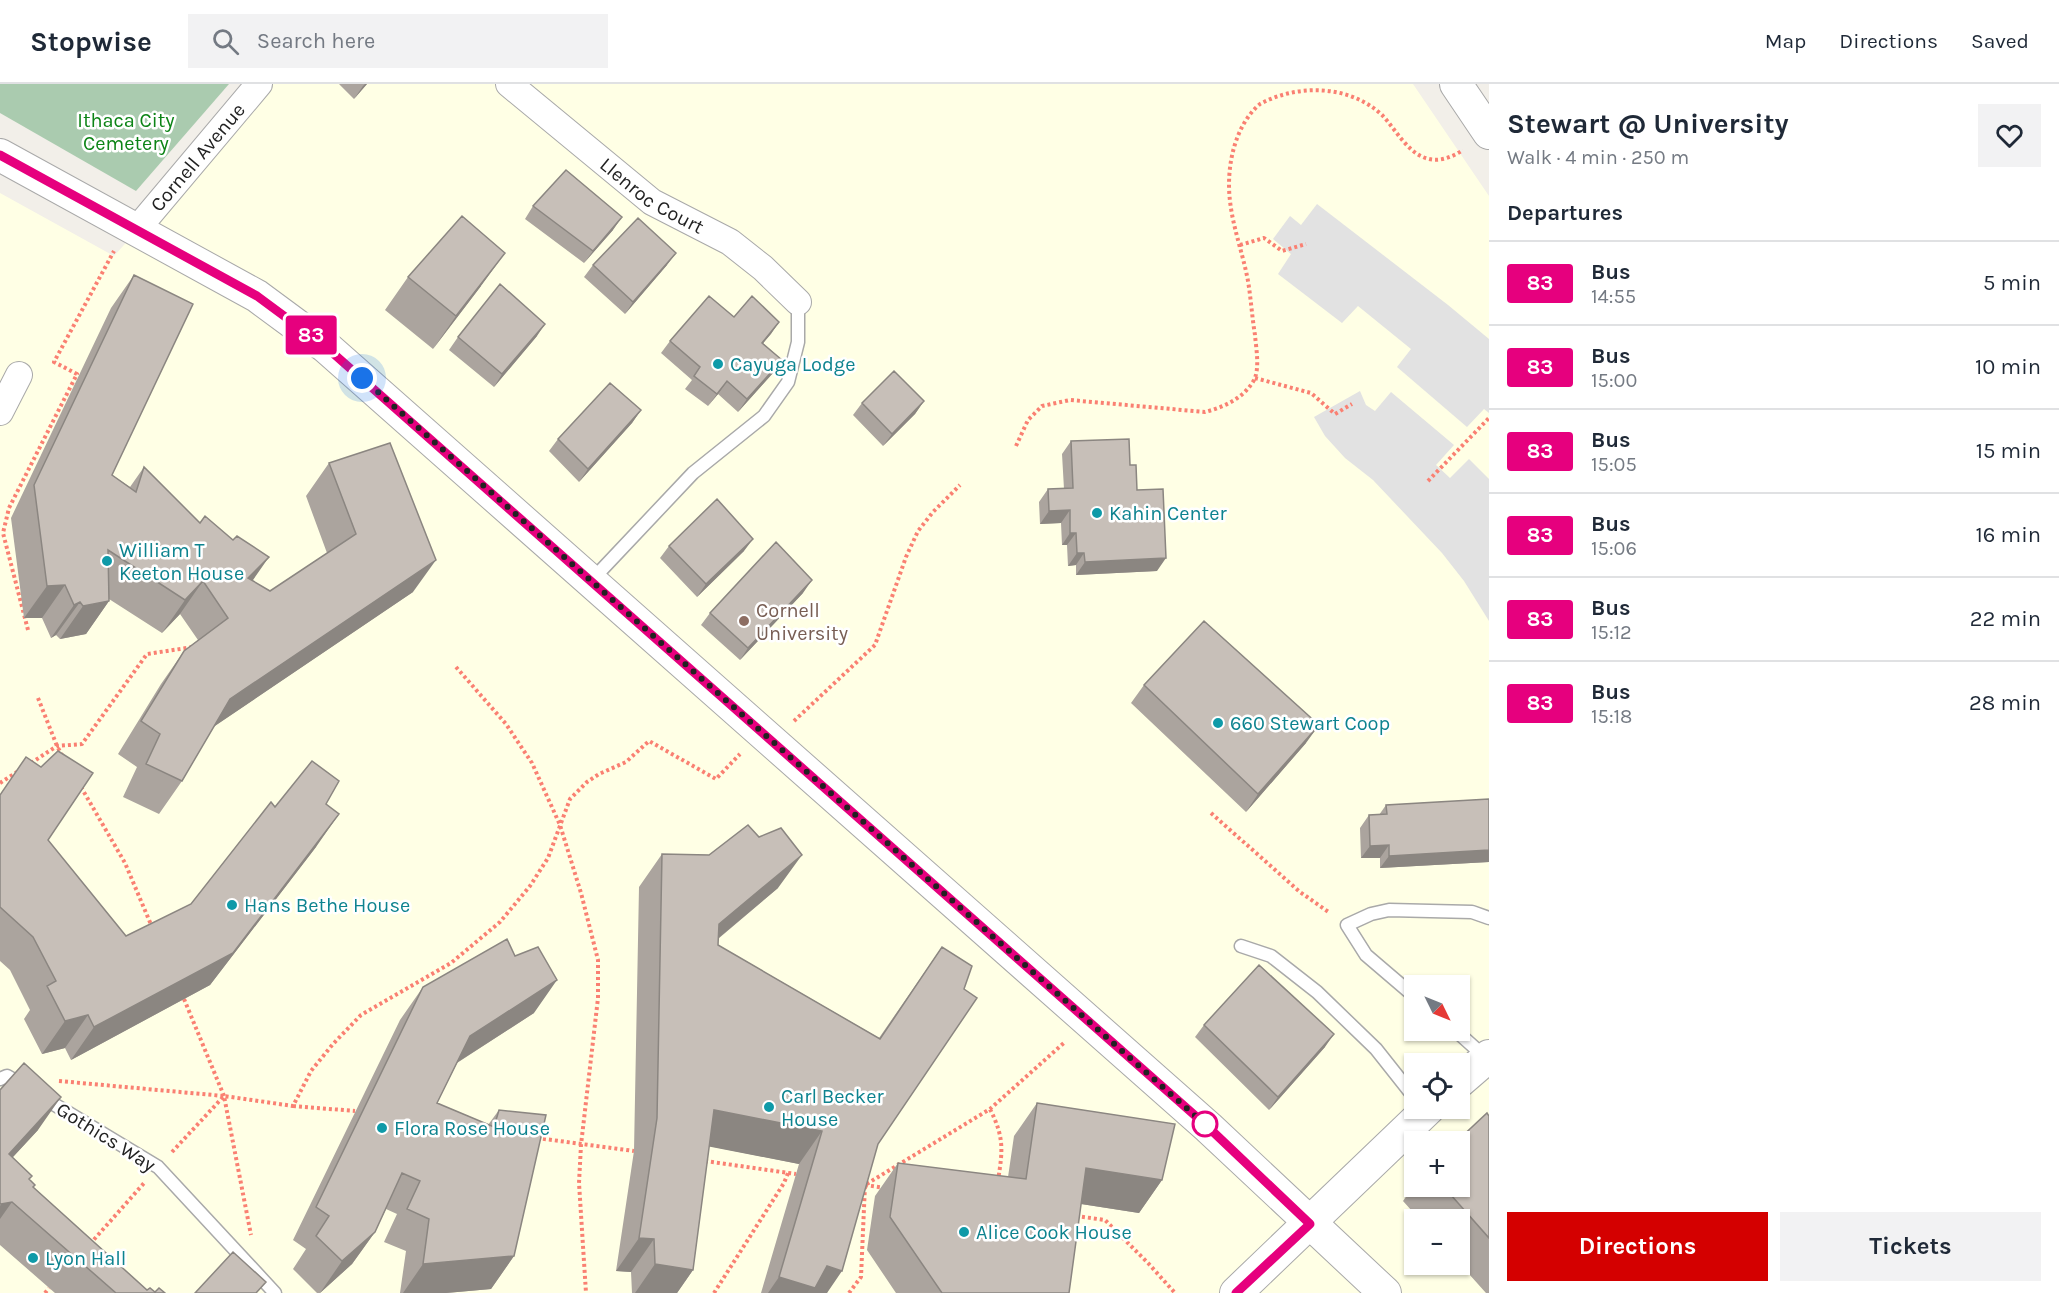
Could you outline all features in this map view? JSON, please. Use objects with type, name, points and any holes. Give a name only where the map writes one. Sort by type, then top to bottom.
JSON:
[{"type":"street","name":"Cornell Avenue","points":[[137,229],[259,84]]},
{"type":"street","name":"Llenroc Court","points":[[509,84],[652,202],[730,242],[763,268],[798,302]]},
{"type":"street","points":[[1456,84],[1480,139]]},
{"type":"street","points":[[0,155],[257,296],[326,347],[1208,1127],[1385,1293]]},
{"type":"street","points":[[0,412],[19,375]]},
{"type":"street","points":[[1470,1073],[1488,1057]]},
{"type":"street","points":[[1236,1293],[1310,1224],[1411,1119]]},
{"type":"lane","points":[[591,581],[693,473],[764,416],[788,382],[798,342],[798,302]]},
{"type":"lane","points":[[1404,987],[1366,955],[1347,926],[1371,914],[1389,910],[1472,912],[1489,918]]},
{"type":"lane","points":[[1241,946],[1271,956],[1317,992],[1376,1049],[1404,1083]]},
{"type":"lane","points":[[1468,1041],[1488,1057]]},
{"type":"lane","name":"Gothics Way","points":[[0,1079],[7,1076],[158,1167],[275,1293]]},
{"type":"path","points":[[1307,84],[1347,91],[1366,102],[1383,116],[1414,152],[1428,159],[1454,156],[1480,139]]},
{"type":"path","points":[[1016,446],[1028,420],[1042,406],[1070,400],[1205,412],[1219,408],[1246,390],[1255,378],[1257,364],[1248,282],[1230,201],[1232,156],[1245,119],[1259,104],[1275,93],[1291,87]]},
{"type":"path","points":[[1240,245],[1264,238],[1282,251],[1306,244]]},
{"type":"path","points":[[28,630],[3,533],[9,508],[77,374],[54,362],[111,256]]},
{"type":"path","points":[[1255,378],[1311,393],[1335,414],[1352,404]]},
{"type":"path","points":[[1428,481],[1489,418]]},
{"type":"path","points":[[793,722],[875,645],[906,557],[918,531],[960,485]]},
{"type":"path","points":[[28,765],[57,746],[82,744],[147,654],[196,647],[200,643]]},
{"type":"path","points":[[456,667],[506,724],[535,770],[560,825],[581,894],[599,970],[579,1183],[586,1293]]},
{"type":"path","points":[[38,698],[57,746],[68,765]]},
{"type":"path","points":[[293,1106],[312,1071],[340,1036],[361,1015],[451,963],[500,922],[530,886],[548,858],[570,799],[587,782],[626,762],[649,741],[716,779],[740,754]]},
{"type":"path","points":[[0,783],[19,771]]},
{"type":"path","points":[[80,785],[125,863],[154,931]]},
{"type":"path","points":[[1211,813],[1300,892],[1347,926]]},
{"type":"path","points":[[183,999],[224,1096],[260,1277]]},
{"type":"path","points":[[865,1185],[990,1109],[1088,1021]]},
{"type":"path","points":[[53,1080],[354,1111]]},
{"type":"path","points":[[85,1249],[224,1096]]},
{"type":"path","points":[[990,1109],[999,1128],[1002,1150],[996,1187]]},
{"type":"path","points":[[536,1138],[634,1151]]},
{"type":"path","points":[[700,1161],[796,1174]]},
{"type":"path","points":[[714,1293],[784,1183],[788,1173]]},
{"type":"path","points":[[865,1185],[888,1188]]},
{"type":"path","points":[[849,1293],[861,1277],[865,1185]]},
{"type":"path","points":[[1072,1215],[1105,1220],[1174,1293]]},
{"type":"path","points":[[45,1293],[49,1288]]},
{"type":"shaded area","name":"Cornell University","points":[[269,84],[1413,84],[1489,196],[1489,1293],[0,1293],[0,193],[114,256]]},
{"type":"shaded area","points":[[1317,204],[1489,339],[1489,413],[1484,409],[1467,427],[1397,367],[1411,349],[1358,306],[1342,323],[1278,274],[1291,254],[1273,239],[1290,216],[1301,225]]},
{"type":"shaded area","points":[[1360,391],[1366,405],[1375,411],[1391,392],[1454,445],[1436,465],[1450,478],[1469,459],[1489,479],[1489,621],[1464,581],[1442,553],[1373,480],[1345,458],[1325,436],[1314,417]]},
{"type":"green space","name":"Ithaca City Cemetery","points":[[0,84],[229,84],[136,191],[0,113]]},
{"type":"building","points":[[566,170],[622,217],[593,251],[533,206]]},
{"type":"building","points":[[462,216],[505,253],[456,316],[408,277]]},
{"type":"building","points":[[638,218],[676,253],[633,302],[593,265]]},
{"type":"building","name":"William T Keeton House","points":[[134,275],[193,304],[112,475],[136,492],[144,467],[200,523],[205,516],[233,540],[237,536],[269,557],[248,578],[270,591],[356,534],[329,463],[390,443],[436,560],[230,699],[182,781],[146,764],[160,734],[141,721],[184,651],[228,618],[203,581],[185,600],[108,550],[109,601],[83,606],[80,602],[74,605],[65,585],[47,586],[34,485]]},
{"type":"building","points":[[500,284],[545,324],[502,374],[458,337]]},
{"type":"building","name":"Cayuga Lodge","points":[[709,296],[734,317],[752,296],[779,322],[762,343],[782,360],[747,399],[727,381],[717,394],[694,376],[700,367],[670,341]]},
{"type":"building","points":[[894,371],[924,401],[892,434],[862,403]]},
{"type":"building","points":[[610,383],[641,410],[588,469],[558,439]]},
{"type":"building","name":"Kahin Center","points":[[1129,439],[1130,465],[1136,465],[1137,490],[1163,489],[1166,558],[1085,562],[1084,553],[1077,553],[1076,533],[1070,533],[1070,510],[1049,511],[1048,489],[1073,488],[1071,441]]},
{"type":"building","points":[[717,499],[753,539],[706,584],[669,546]]},
{"type":"building","points":[[776,542],[812,580],[748,648],[710,613]]},
{"type":"building","name":"660 Stewart Coop","points":[[1204,621],[1319,725],[1258,794],[1144,685]]},
{"type":"building","name":"Hans Bethe House","points":[[58,751],[93,773],[48,840],[126,936],[191,904],[271,802],[275,807],[312,761],[339,781],[326,804],[339,814],[233,953],[94,1027],[88,1015],[65,1021],[47,986],[56,981],[33,937],[0,907],[0,795],[26,757],[41,767]]},
{"type":"building","points":[[1489,799],[1489,850],[1389,856],[1389,845],[1370,846],[1369,815],[1387,814],[1386,805]]},
{"type":"building","name":"Carl Becker House","points":[[748,825],[759,837],[781,828],[802,855],[719,924],[718,945],[880,1039],[942,947],[972,966],[964,989],[977,998],[878,1144],[842,1271],[827,1266],[815,1288],[779,1277],[822,1131],[714,1110],[693,1270],[655,1264],[654,1239],[639,1238],[657,1118],[662,854],[709,855]]},
{"type":"building","name":"Flora Rose House","points":[[507,939],[515,956],[538,947],[557,980],[470,1036],[437,1103],[494,1127],[499,1110],[546,1115],[514,1256],[423,1264],[429,1219],[407,1209],[420,1181],[402,1173],[375,1232],[342,1261],[316,1236],[329,1216],[316,1207],[423,987]]},
{"type":"building","points":[[1259,965],[1334,1034],[1278,1097],[1204,1025]]},
{"type":"building","points":[[24,1063],[61,1097],[9,1154],[32,1176],[29,1179],[35,1185],[33,1187],[147,1290],[150,1288],[155,1292],[159,1288],[165,1293],[116,1293],[12,1202],[0,1203],[0,1090]]},
{"type":"building","name":"Alice Cook House","points":[[1037,1103],[1175,1124],[1162,1180],[1086,1168],[1069,1293],[942,1293],[890,1217],[898,1163],[1026,1179]]},
{"type":"building","points":[[1487,1113],[1489,1116],[1489,1238],[1470,1217],[1470,1209],[1463,1209],[1453,1197],[1470,1197],[1470,1131],[1468,1131]]},
{"type":"building","points":[[233,1252],[266,1282],[256,1293],[195,1293]]},
{"type":"bus line","name":"83","points":[[0,155],[257,296],[326,347],[1208,1127],[1310,1224],[1236,1293]]},
{"type":"place","name":"Cayuga Lodge","points":[[718,364]]},
{"type":"place","name":"Kahin Center","points":[[1097,513]]},
{"type":"place","name":"William T Keeton House","points":[[107,561]]},
{"type":"place","name":"Cornell University","points":[[744,621]]},
{"type":"place","name":"660 Stewart Coop","points":[[1218,723]]},
{"type":"place","name":"Hans Bethe House","points":[[232,905]]},
{"type":"place","name":"Carl Becker House","points":[[769,1107]]},
{"type":"place","name":"Flora Rose House","points":[[382,1128]]},
{"type":"place","name":"Alice Cook House","points":[[964,1232]]},
{"type":"place","name":"Lyon Hall","points":[[33,1258]]},
{"type":"route","points":[[362,378],[1208,1127],[1205,1124]]}]
